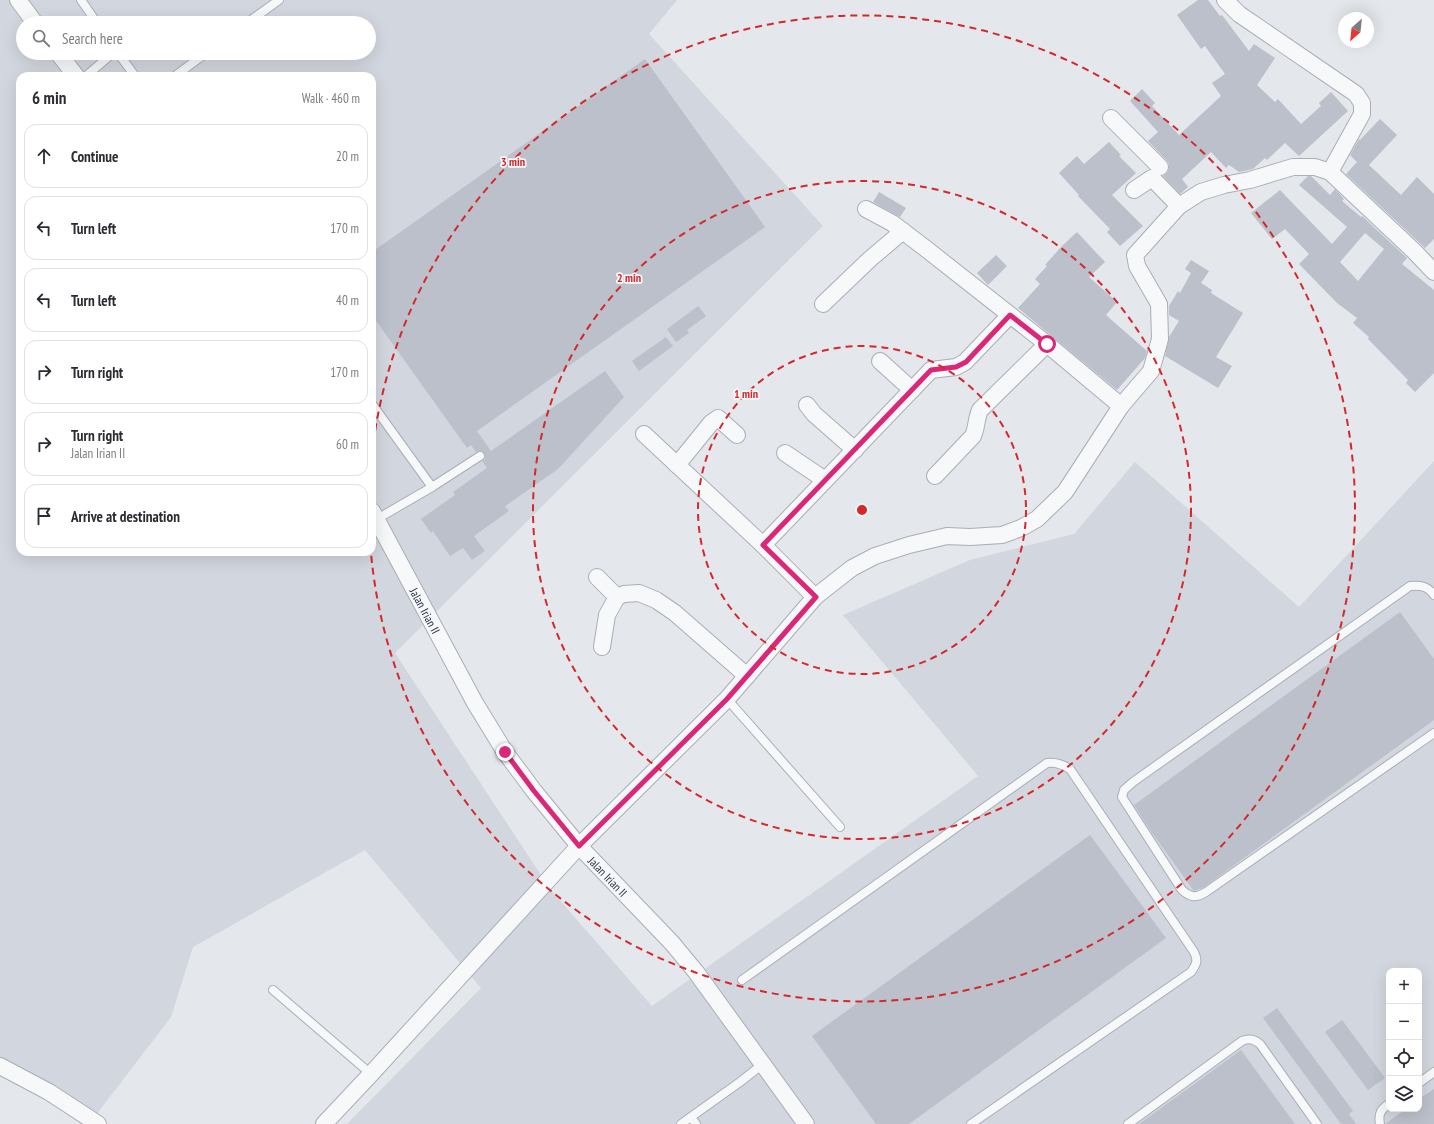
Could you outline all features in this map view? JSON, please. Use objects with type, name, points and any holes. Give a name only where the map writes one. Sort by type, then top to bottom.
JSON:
[{"type":"street","points":[[18,0],[30,16]]},
{"type":"street","points":[[1225,0],[1238,14],[1356,94],[1362,103],[1362,114],[1330,172]]},
{"type":"street","points":[[63,60],[73,72]]},
{"type":"street","points":[[1111,118],[1159,167],[1179,206]]},
{"type":"street","points":[[1134,190],[1159,167]]},
{"type":"street","points":[[324,1124],[579,846],[727,699],[816,597],[852,568],[875,556],[909,545],[947,536],[1002,535],[1021,528],[1036,519],[1065,492],[1121,406],[1151,371],[1160,339],[1159,304],[1137,266],[1135,255],[1179,206],[1201,192],[1224,185],[1250,180],[1293,168],[1315,167],[1330,172],[1414,251],[1434,272]]},
{"type":"street","points":[[866,209],[892,223],[903,231],[1047,344],[1121,406]]},
{"type":"street","points":[[823,304],[870,259],[903,231]]},
{"type":"street","points":[[763,545],[931,370],[956,367],[966,362],[1010,315]]},
{"type":"street","points":[[935,476],[977,429],[980,410],[1047,344]]},
{"type":"street","points":[[880,361],[912,390]]},
{"type":"street","points":[[807,405],[814,414],[855,450]]},
{"type":"street","points":[[677,465],[711,423],[718,418],[737,435]]},
{"type":"street","points":[[644,434],[763,545],[816,597]]},
{"type":"street","points":[[785,453],[825,480]]},
{"type":"street","name":"Jalan Irian II","points":[[376,519],[471,696],[505,752],[534,791],[579,846],[644,913],[696,972],[806,1124]]},
{"type":"street","points":[[597,577],[617,597]]},
{"type":"street","points":[[602,647],[606,615],[617,597],[624,594],[639,594],[656,600],[675,613],[747,676]]},
{"type":"street","points":[[0,1066],[49,1092],[88,1121]]},
{"type":"lane","points":[[81,0],[92,16]]},
{"type":"lane","points":[[257,16],[279,0]]},
{"type":"lane","points":[[91,72],[105,60]]},
{"type":"lane","points":[[123,60],[132,72]]},
{"type":"lane","points":[[180,72],[197,60]]},
{"type":"lane","points":[[376,410],[432,487]]},
{"type":"lane","points":[[376,514],[432,487],[480,456]]},
{"type":"lane","points":[[1434,595],[1422,586],[1410,586],[1130,784],[1123,792],[1122,797],[1182,890],[1190,896],[1197,897],[1434,733]]},
{"type":"lane","points":[[727,699],[840,827]]},
{"type":"lane","points":[[742,980],[1047,763],[1054,762],[1062,764],[1070,769],[1194,952],[1197,959],[1196,966],[1191,972],[971,1124]]},
{"type":"lane","points":[[273,990],[371,1074]]},
{"type":"lane","points":[[1128,1124],[1246,1039],[1256,1040],[1260,1044],[1317,1124]]},
{"type":"lane","points":[[681,1124],[693,1120],[762,1064]]},
{"type":"lane","points":[[1422,1080],[1434,1072]]},
{"type":"lane","points":[[1380,1124],[1378,1117],[1382,1109],[1386,1106]]},
{"type":"shaded area","points":[[0,0],[677,0],[649,34],[823,226],[395,653],[550,889],[652,1006],[978,776],[843,615],[970,560],[1074,534],[1135,462],[1299,607],[1434,461],[1434,1124],[347,1124],[481,988],[365,850],[193,947],[171,1017],[96,1115],[0,1064]]},
{"type":"building","points":[[1198,0],[1208,0],[1220,16],[1222,15],[1249,51],[1254,44],[1275,58],[1257,85],[1275,102],[1278,99],[1301,124],[1321,106],[1319,103],[1331,92],[1348,111],[1299,156],[1285,143],[1267,160],[1265,158],[1253,169],[1239,172],[1229,165],[1226,168],[1211,152],[1182,179],[1188,187],[1180,194],[1163,176],[1169,169],[1169,164],[1148,141],[1158,132],[1130,101],[1142,89],[1155,103],[1152,106],[1179,135],[1221,96],[1212,83],[1225,74],[1205,46],[1201,49],[1177,15]]},
{"type":"building","points":[[645,59],[765,227],[477,431],[491,451],[605,371],[624,397],[558,469],[505,506],[509,511],[474,536],[485,551],[472,560],[463,548],[450,556],[433,531],[431,533],[421,519],[455,495],[453,492],[487,468],[482,461],[485,459],[485,455],[482,451],[476,452],[471,445],[467,448],[376,321],[376,249]]},
{"type":"building","points":[[1380,119],[1397,135],[1369,165],[1401,195],[1417,177],[1434,194],[1434,239],[1425,248],[1346,174],[1357,162],[1350,155],[1359,139],[1360,140]]},
{"type":"building","points":[[1109,142],[1121,155],[1119,156],[1136,173],[1112,195],[1143,226],[1120,246],[1107,232],[1110,229],[1078,196],[1079,195],[1059,173],[1077,156],[1084,164]]},
{"type":"building","points":[[1308,176],[1311,176],[1330,195],[1335,189],[1344,199],[1342,201],[1361,217],[1362,216],[1407,258],[1402,264],[1434,290],[1434,373],[1415,392],[1406,383],[1408,380],[1368,339],[1369,337],[1353,323],[1357,318],[1337,303],[1299,264],[1309,254],[1285,229],[1272,239],[1251,213],[1280,190],[1332,244],[1347,227],[1299,185]],"holes":[[[1365,233],[1384,249],[1358,281],[1340,262]]]},
{"type":"building","points":[[879,192],[906,208],[900,217],[873,202]]},
{"type":"building","points":[[1077,232],[1105,262],[1089,277],[1117,302],[1106,315],[1147,351],[1145,358],[1117,390],[1018,308],[1040,284],[1035,279],[1047,266],[1045,265]]},
{"type":"building","points":[[996,255],[1007,266],[988,285],[977,273]]},
{"type":"building","points":[[1191,260],[1209,271],[1201,283],[1212,290],[1211,293],[1243,313],[1216,357],[1232,366],[1218,388],[1165,356],[1169,337],[1179,321],[1169,315],[1169,306],[1178,291],[1180,293],[1191,273],[1185,269]]},
{"type":"building","points":[[698,306],[706,316],[687,330],[689,333],[676,342],[667,329]]},
{"type":"building","points":[[666,337],[673,346],[639,371],[632,361]]},
{"type":"building","points":[[1400,612],[1434,659],[1434,720],[1204,887],[1194,891],[1134,805]]},
{"type":"building","points":[[1090,835],[1166,938],[909,1124],[876,1124],[812,1036]]},
{"type":"building","points":[[1277,1008],[1353,1111],[1349,1114],[1356,1124],[1341,1124],[1263,1018]]},
{"type":"building","points":[[1342,1020],[1385,1078],[1368,1090],[1325,1032]]},
{"type":"building","points":[[1241,1050],[1295,1124],[1139,1124]]},
{"type":"building","points":[[1434,1089],[1434,1124],[1385,1124],[1402,1112],[1422,1112],[1422,1097]]},
{"type":"route","points":[[505,752],[534,791],[579,846],[727,699],[816,597],[763,545],[931,370],[956,367],[966,362],[1010,315],[1047,344]]}]
